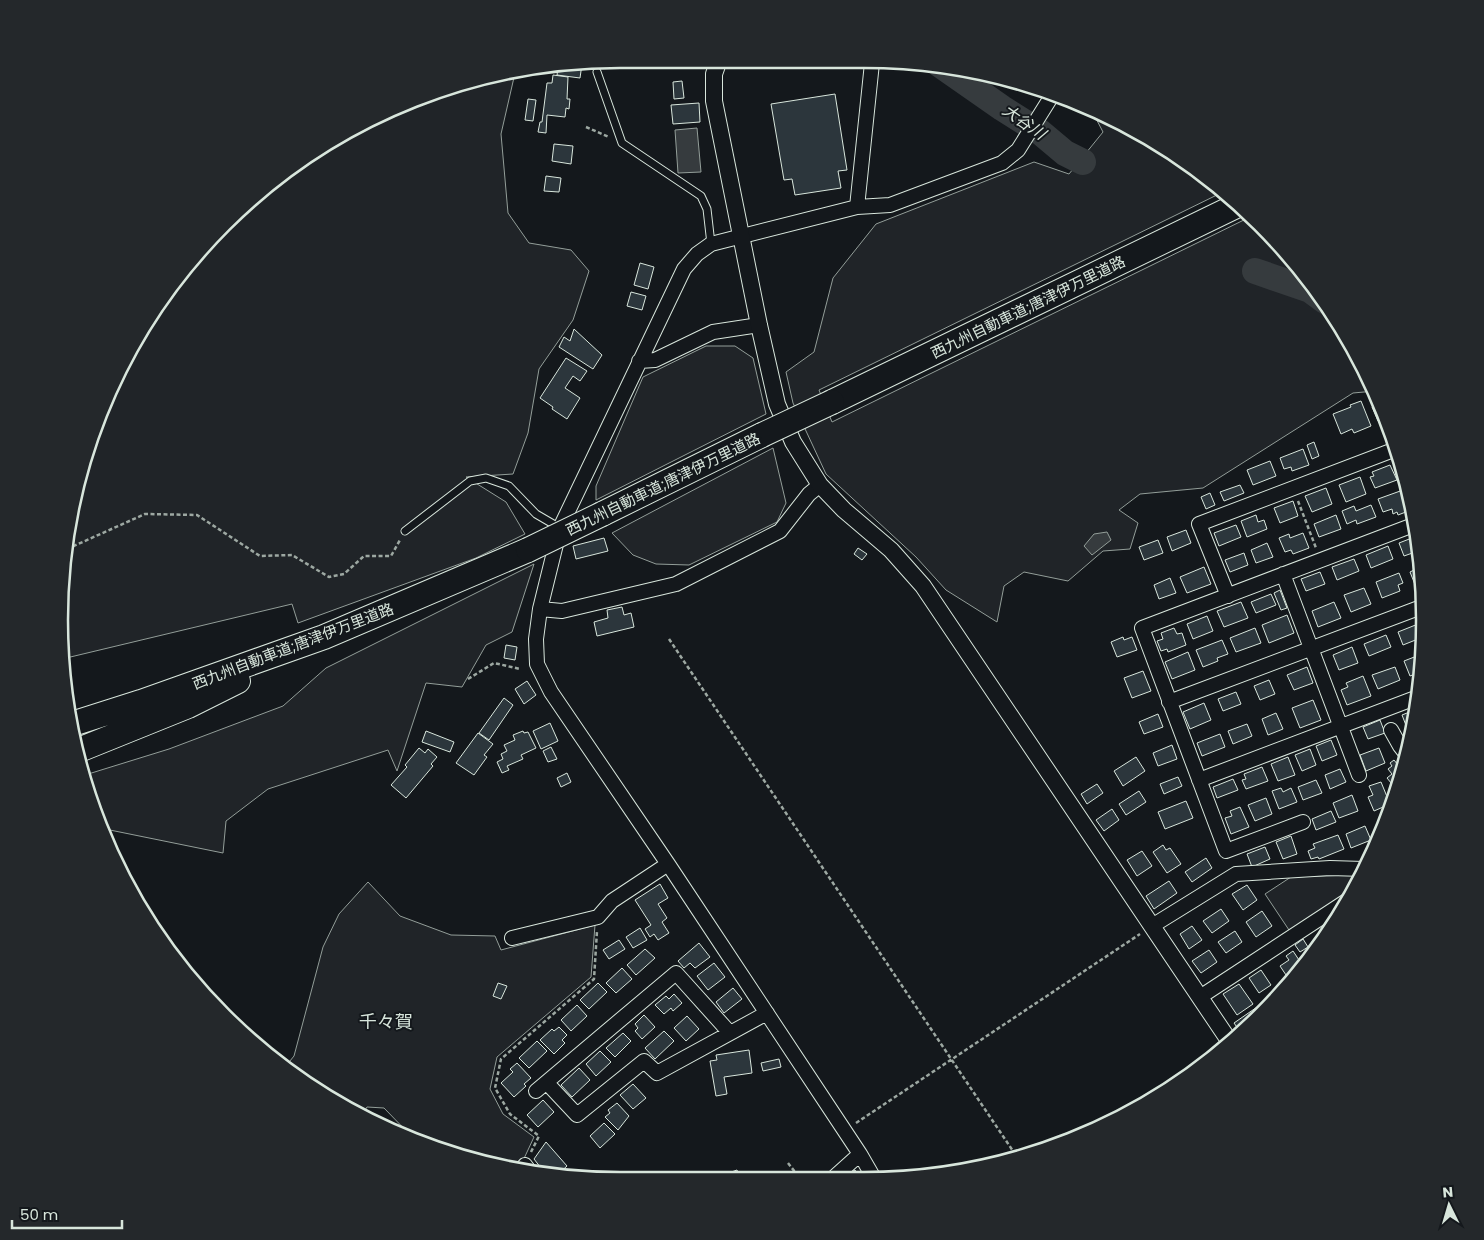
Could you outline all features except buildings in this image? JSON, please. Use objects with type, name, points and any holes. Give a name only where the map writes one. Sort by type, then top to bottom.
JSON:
[{"type":"highway","name":"西九州自動車道;唐津伊万里道路","points":[[77,722],[141,702],[324,637],[528,550],[1232,208]]},
{"type":"highway","points":[[83,749],[188,706],[324,637]]},
{"type":"highway","points":[[75,710],[141,702]]},
{"type":"street","points":[[716,68],[714,74],[714,101],[759,325],[777,404],[793,442],[820,485],[844,510],[891,550],[923,586],[1226,1036]]},
{"type":"street","points":[[858,207],[871,68]]},
{"type":"street","points":[[870,1172],[668,864],[551,692],[537,664],[536,639],[540,609],[560,528],[684,269],[697,254],[711,244],[858,207],[890,205],[1002,163],[1018,150],[1049,100]]},
{"type":"street","points":[[639,361],[655,360],[713,332],[759,325]]},
{"type":"street","points":[[1228,596],[1200,524],[1390,452]]},
{"type":"street","points":[[540,609],[562,611],[676,584],[780,531],[809,494],[820,485]]},
{"type":"street","points":[[1303,822],[1226,850],[1142,628],[1408,527]]},
{"type":"street","points":[[1283,574],[1359,775]]},
{"type":"street","points":[[1169,702],[1416,609]]},
{"type":"street","points":[[1199,780],[1411,700]]},
{"type":"street","points":[[1391,730],[1401,748]]},
{"type":"street","points":[[512,938],[598,916],[612,901],[668,864]]},
{"type":"street","points":[[1152,926],[1236,874],[1330,868],[1357,869]]},
{"type":"street","points":[[1200,997],[1334,909]]},
{"type":"street","points":[[730,1033],[676,973],[541,1087],[577,1115],[644,1060],[657,1073],[730,1033],[766,1013]]},
{"type":"street","points":[[840,1172],[860,1154]]},
{"type":"lane","points":[[597,72],[622,143],[701,196],[707,209],[711,244]]},
{"type":"lane","points":[[405,531],[470,481],[486,478],[509,486],[536,514],[560,528]]},
{"type":"path","points":[[586,127],[622,143]]},
{"type":"path","points":[[1293,488],[1321,560]]},
{"type":"path","points":[[72,547],[145,514],[197,515],[260,556],[292,555],[329,578],[344,574],[364,556],[391,556],[405,531]]},
{"type":"path","points":[[668,639],[1014,1152]]},
{"type":"path","points":[[468,680],[494,663],[520,669]]},
{"type":"path","points":[[528,1165],[539,1136],[510,1114],[496,1088],[501,1059],[594,980],[598,916]]},
{"type":"path","points":[[844,1131],[1152,926]]},
{"type":"path","points":[[788,1163],[795,1172]]},
{"type":"shaded area","points":[[514,78],[501,134],[508,213],[529,243],[571,250],[589,271],[573,320],[539,369],[528,433],[513,474],[466,477],[506,502],[525,534],[476,558],[298,623],[292,604],[69,657],[68,620],[72,548],[86,477],[110,409],[124,376],[142,344],[182,284],[229,229],[284,182],[313,161],[376,124],[442,97],[477,86]]},
{"type":"shaded area","points":[[1096,119],[1171,161],[1216,195],[819,390],[832,422],[1245,220],[1255,229],[1294,275],[1283,284],[1323,313],[1360,376],[1367,392],[1353,393],[1203,488],[1140,494],[1119,510],[1138,523],[1130,549],[1103,551],[1068,581],[1024,572],[1004,586],[997,622],[946,590],[916,557],[826,474],[793,403],[786,372],[814,352],[833,278],[876,224],[1034,162],[1069,174],[1103,132]]},
{"type":"shaded area","points":[[697,128],[701,172],[678,173],[675,130]]},
{"type":"shaded area","points":[[706,346],[735,346],[753,358],[766,414],[596,500],[596,486],[643,377]]},
{"type":"shaded area","points":[[773,448],[786,503],[777,522],[689,565],[656,564],[633,555],[612,533]]},
{"type":"shaded area","points":[[1107,532],[1111,540],[1092,555],[1084,546],[1094,534]]},
{"type":"shaded area","points":[[534,564],[512,632],[486,645],[462,687],[426,683],[397,771],[388,750],[268,789],[226,821],[223,853],[110,830],[89,774],[169,749],[283,706],[326,668]]},
{"type":"shaded area","points":[[1351,875],[1353,877],[1339,901],[1291,933],[1265,894],[1291,877]]},
{"type":"shaded area","points":[[368,882],[400,916],[451,935],[495,936],[501,950],[595,925],[591,977],[497,1057],[490,1089],[503,1114],[534,1137],[522,1164],[477,1154],[403,1127],[384,1108],[367,1107],[365,1110],[313,1079],[289,1062],[294,1056],[323,947],[339,914]]},
{"type":"waterway","name":"大谷川","points":[[955,75],[1040,132],[1065,153],[1083,162]]},
{"type":"waterway","name":"大谷川","points":[[1255,271],[1305,288]]},
{"type":"district","name":"千々賀","points":[[386,1021]]}]
